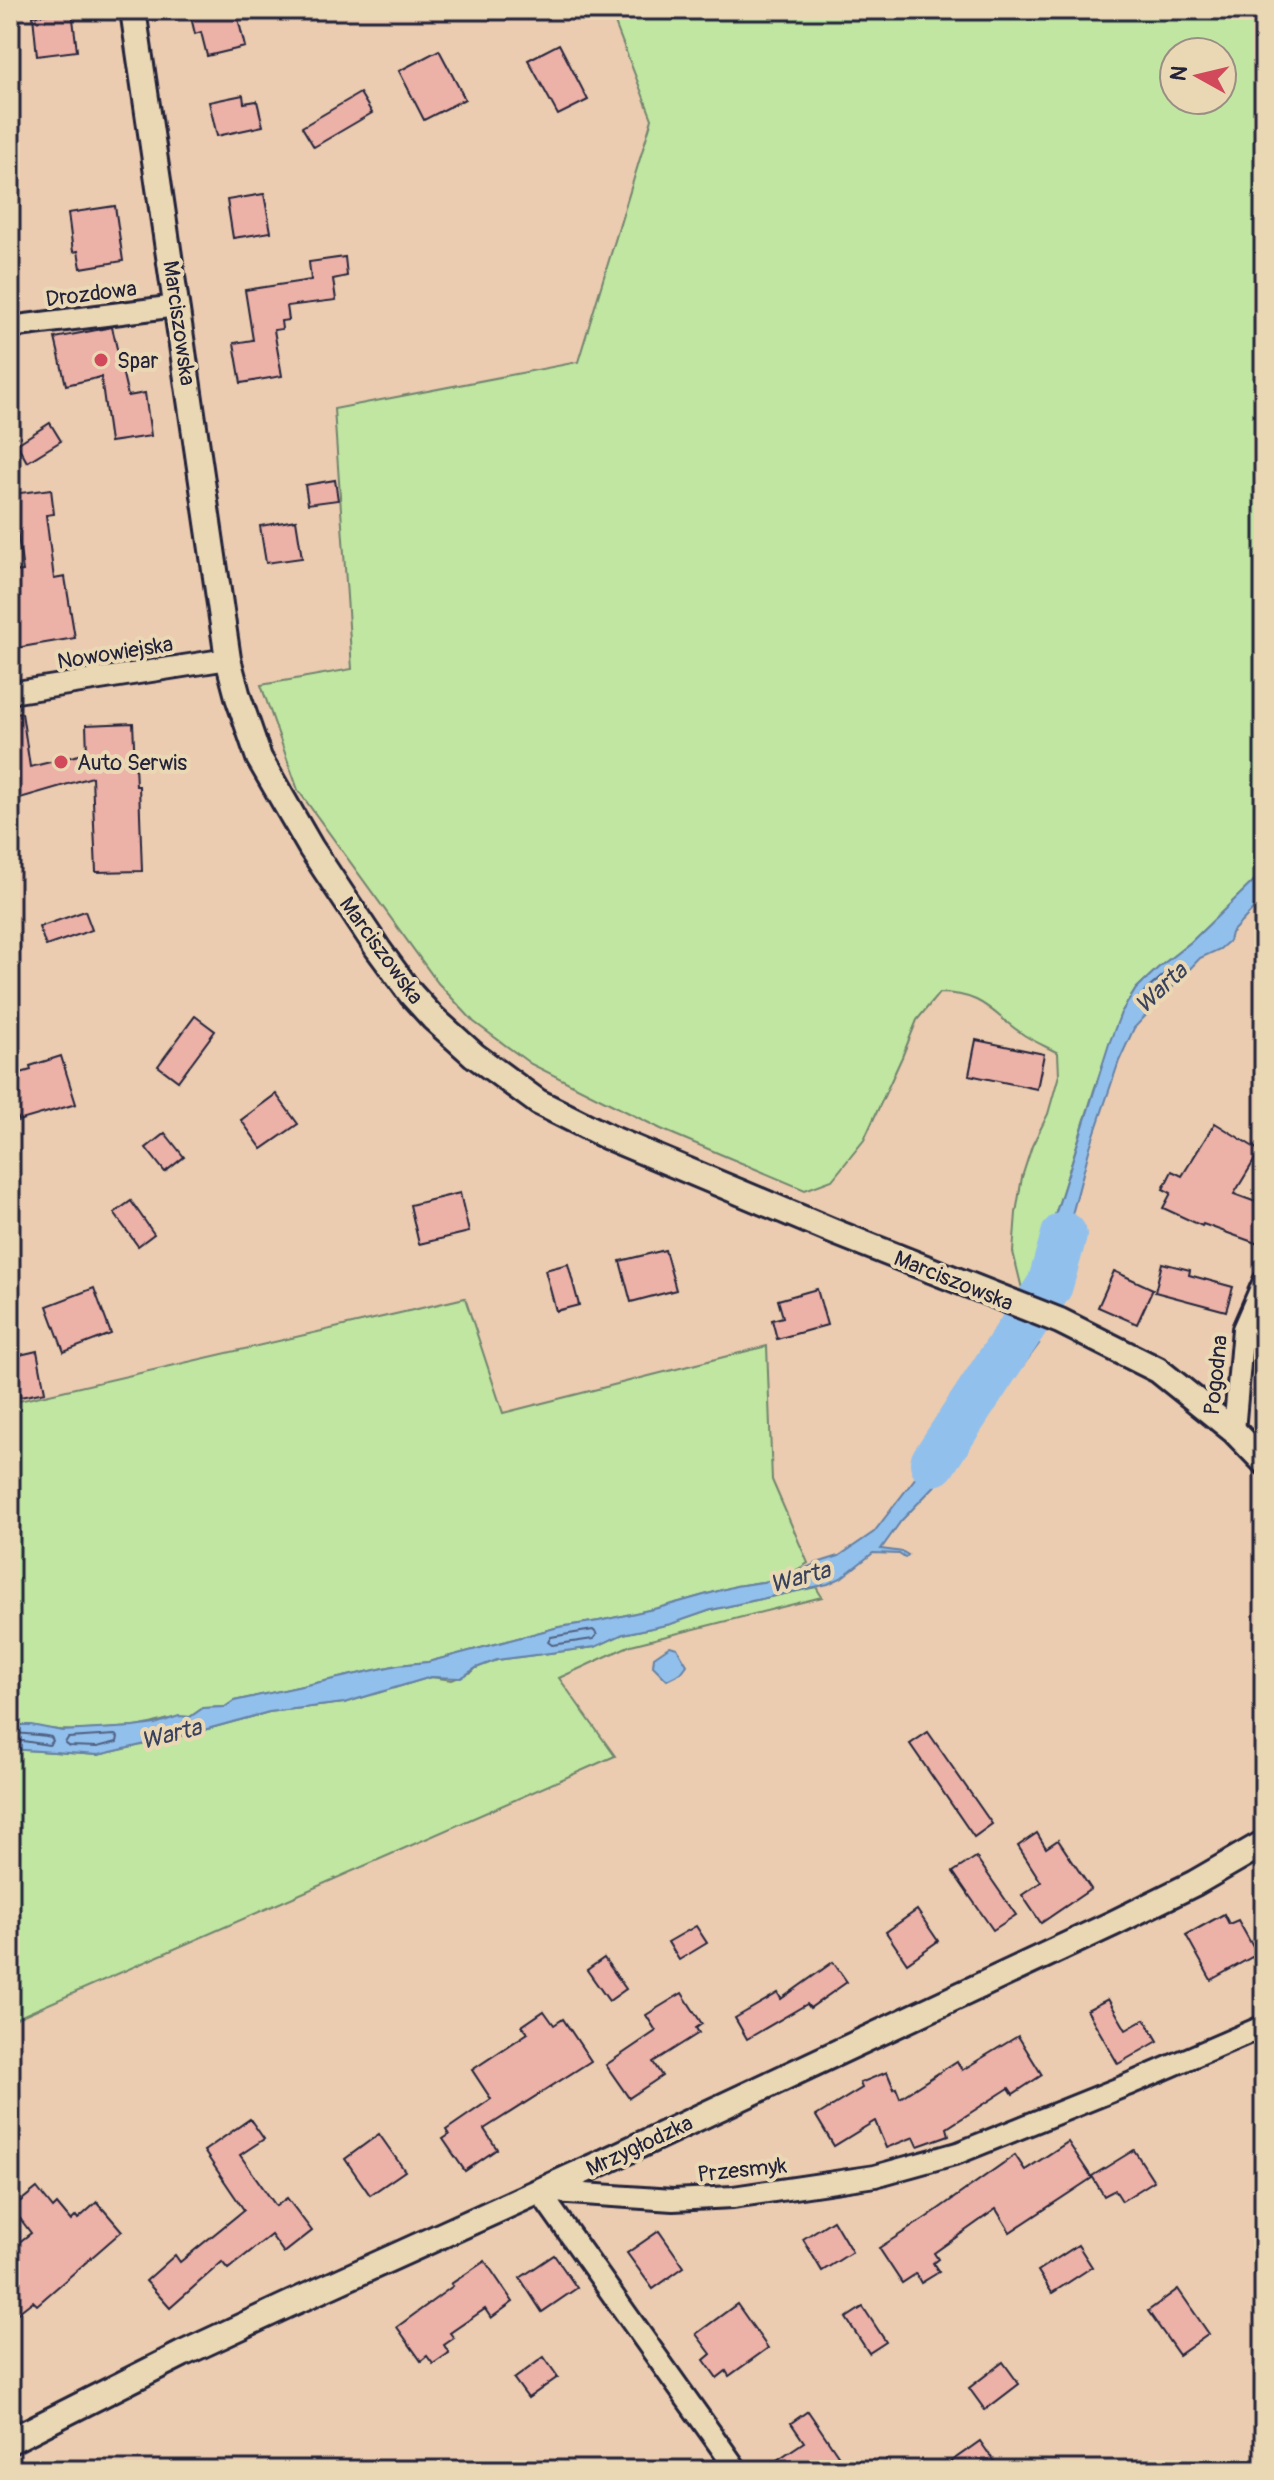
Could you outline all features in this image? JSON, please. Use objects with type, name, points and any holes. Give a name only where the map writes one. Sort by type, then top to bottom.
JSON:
[{"type":"street","name":"Marciszowska","points":[[133,10],[228,659],[255,748],[269,778],[338,890],[411,994],[474,1055],[538,1102],[608,1137],[1060,1321],[1158,1370],[1234,1431],[1264,1462]]},
{"type":"street","name":"Drozdowa","points":[[10,327],[177,306]]},
{"type":"street","name":"Nowowiejska","points":[[10,693],[228,659]]},
{"type":"street","name":"Pogodna","points":[[1234,1431],[1243,1329],[1264,1281]]},
{"type":"street","name":"Mrzygłodzka","points":[[10,2441],[182,2354],[1114,1923],[1195,1883],[1264,1843]]},
{"type":"street","name":"Przesmyk","points":[[539,2191],[673,2200],[733,2197],[875,2176],[958,2153],[1264,2026]]},
{"type":"street","points":[[539,2191],[737,2470]]},
{"type":"green space","points":[[610,10],[1264,10],[1264,871],[1191,942],[1136,989],[1121,1013],[1053,1222],[1037,1292],[1023,1293],[1013,1252],[1016,1213],[1022,1177],[1032,1146],[1048,1114],[1059,1075],[1058,1053],[1024,1035],[977,1000],[939,993],[917,1020],[864,1140],[832,1180],[805,1190],[661,1129],[531,1064],[474,1022],[438,983],[298,790],[261,685],[352,669],[334,409],[578,362],[652,119]]},
{"type":"green space","points":[[465,1298],[503,1413],[767,1346],[772,1480],[808,1563],[782,1579],[736,1586],[658,1608],[559,1627],[428,1662],[398,1665],[234,1701],[225,1707],[203,1708],[190,1717],[176,1717],[135,1727],[86,1730],[10,1725],[10,1403]]},
{"type":"green space","points":[[816,1587],[822,1597],[631,1645],[559,1678],[615,1756],[10,2021],[10,1749],[98,1755],[269,1712],[344,1703],[431,1677],[452,1680],[497,1660],[595,1647],[623,1634],[670,1624],[711,1610]]},
{"type":"water","points":[[1264,871],[1264,898],[1231,933],[1229,941],[1200,958],[1134,1028],[1119,1061],[1090,1147],[1050,1297],[1037,1292],[1053,1222],[1121,1013],[1136,989],[1191,942]]},
{"type":"water","points":[[1003,1330],[1039,1344],[997,1401],[972,1382]]},
{"type":"water","points":[[957,1403],[984,1423],[947,1473],[901,1521],[881,1549],[903,1552],[908,1555],[905,1558],[899,1554],[873,1553],[841,1578],[828,1584],[711,1610],[671,1624],[623,1634],[595,1647],[497,1660],[461,1678],[431,1677],[344,1703],[269,1712],[98,1755],[10,1749],[10,1725],[31,1725],[62,1731],[155,1724],[179,1716],[190,1717],[203,1708],[225,1707],[234,1701],[398,1665],[428,1662],[559,1627],[658,1608],[736,1586],[782,1579],[839,1556],[874,1532],[951,1431]]},
{"type":"water","points":[[670,1646],[677,1648],[687,1665],[681,1673],[667,1680],[653,1666],[654,1657]]},
{"type":"building","points":[[236,10],[245,47],[207,56],[201,32],[195,34],[190,13]]},
{"type":"building","points":[[72,11],[77,51],[37,56],[33,16]]},
{"type":"building","points":[[559,44],[588,100],[558,115],[528,60]]},
{"type":"building","points":[[439,50],[465,99],[424,120],[399,71]]},
{"type":"building","points":[[360,93],[372,113],[314,147],[302,127]]},
{"type":"building","points":[[243,95],[244,103],[257,101],[263,126],[217,136],[209,102]]},
{"type":"building","points":[[264,194],[271,232],[233,238],[227,200]]},
{"type":"building","points":[[115,206],[123,261],[81,268],[78,251],[73,252],[68,213]]},
{"type":"building","points":[[345,257],[347,276],[333,279],[336,300],[287,306],[289,320],[281,321],[282,329],[274,330],[282,376],[241,383],[234,343],[253,340],[245,290],[311,280],[309,262]]},
{"type":"building","points":[[112,327],[128,396],[145,393],[151,436],[110,442],[101,377],[66,385],[55,338]]},
{"type":"building","points":[[50,423],[61,441],[27,462],[17,444]]},
{"type":"building","points":[[335,480],[338,500],[308,504],[305,485]]},
{"type":"building","points":[[51,489],[54,514],[46,515],[54,579],[65,577],[75,638],[10,649],[10,572],[23,571],[12,494]]},
{"type":"building","points":[[296,520],[302,558],[266,563],[260,526]]},
{"type":"building","points":[[22,713],[30,767],[87,753],[86,725],[133,723],[142,871],[96,872],[92,777],[10,801],[10,714]]},
{"type":"building","points":[[85,911],[92,930],[46,946],[39,927]]},
{"type":"building","points":[[195,1016],[215,1031],[178,1081],[158,1066]]},
{"type":"building","points":[[976,1040],[1044,1054],[1037,1089],[969,1075]]},
{"type":"building","points":[[61,1056],[76,1104],[18,1121],[18,1118],[15,1119],[10,1103],[10,1076]]},
{"type":"building","points":[[276,1094],[298,1124],[262,1149],[241,1120]]},
{"type":"building","points":[[1215,1123],[1260,1151],[1234,1194],[1264,1205],[1264,1246],[1202,1226],[1163,1208],[1171,1193],[1163,1189],[1172,1171],[1182,1176]]},
{"type":"building","points":[[165,1133],[184,1157],[165,1172],[146,1148]]},
{"type":"building","points":[[460,1193],[469,1232],[419,1244],[410,1205]]},
{"type":"building","points":[[131,1201],[154,1234],[138,1246],[114,1213]]},
{"type":"building","points":[[665,1250],[676,1290],[631,1302],[620,1261]]},
{"type":"building","points":[[1162,1263],[1190,1270],[1189,1275],[1233,1287],[1226,1311],[1155,1292]]},
{"type":"building","points":[[568,1264],[579,1305],[556,1311],[545,1270]]},
{"type":"building","points":[[1114,1271],[1153,1289],[1137,1324],[1098,1307]]},
{"type":"building","points":[[94,1288],[111,1334],[64,1352],[47,1306]]},
{"type":"building","points":[[817,1289],[827,1325],[777,1339],[772,1320],[783,1317],[778,1300]]},
{"type":"building","points":[[37,1351],[45,1392],[20,1397],[11,1357]]},
{"type":"building","points":[[928,1732],[992,1824],[974,1837],[910,1744]]},
{"type":"building","points":[[1037,1833],[1046,1848],[1058,1840],[1091,1889],[1041,1923],[1022,1895],[1041,1882],[1018,1846]]},
{"type":"building","points":[[976,1857],[1016,1915],[993,1930],[953,1872]]},
{"type":"building","points":[[917,1910],[938,1941],[907,1963],[886,1932]]},
{"type":"building","points":[[1224,1914],[1229,1924],[1238,1920],[1257,1954],[1211,1980],[1186,1935]]},
{"type":"building","points":[[696,1926],[707,1943],[679,1960],[668,1942]]},
{"type":"building","points":[[604,1958],[626,1989],[609,2001],[587,1970]]},
{"type":"building","points":[[833,1962],[847,1982],[810,2008],[807,2004],[747,2039],[735,2018],[778,1993],[781,1999]]},
{"type":"building","points":[[682,1993],[702,2024],[696,2028],[699,2033],[653,2062],[662,2076],[629,2098],[606,2065],[656,2031],[646,2015]]},
{"type":"building","points":[[1108,1999],[1126,2030],[1145,2019],[1158,2041],[1118,2064],[1087,2010]]},
{"type":"building","points":[[544,2011],[554,2025],[563,2019],[591,2061],[484,2129],[497,2149],[465,2171],[443,2139],[449,2135],[446,2130],[491,2099],[472,2070],[528,2033],[522,2026]]},
{"type":"building","points":[[1018,2036],[1042,2075],[1013,2094],[1009,2088],[947,2128],[949,2135],[918,2146],[914,2137],[886,2148],[875,2121],[834,2146],[816,2116],[862,2088],[860,2083],[887,2072],[900,2098],[957,2061],[962,2070]]},
{"type":"building","points":[[250,2119],[264,2139],[240,2155],[276,2206],[287,2198],[312,2231],[284,2253],[271,2235],[228,2269],[222,2262],[170,2308],[146,2281],[175,2255],[180,2262],[244,2210],[204,2151]]},
{"type":"building","points":[[379,2134],[405,2171],[370,2195],[345,2159]]},
{"type":"building","points":[[1068,2142],[1092,2178],[1010,2232],[996,2209],[934,2253],[938,2259],[933,2263],[939,2272],[921,2283],[916,2274],[902,2283],[879,2248],[1015,2155],[1025,2170]]},
{"type":"building","points":[[1134,2150],[1154,2181],[1122,2201],[1115,2190],[1104,2196],[1092,2176]]},
{"type":"building","points":[[37,2188],[53,2208],[57,2204],[71,2221],[76,2216],[78,2219],[97,2202],[122,2231],[37,2305],[33,2301],[10,2319],[10,2249],[31,2233],[12,2208]]},
{"type":"building","points":[[833,2220],[852,2252],[822,2271],[803,2239]]},
{"type":"building","points":[[659,2231],[684,2267],[653,2289],[627,2253]]},
{"type":"building","points":[[1078,2245],[1092,2267],[1052,2293],[1038,2271]]},
{"type":"building","points":[[554,2255],[577,2288],[542,2312],[520,2278]]},
{"type":"building","points":[[485,2261],[513,2302],[491,2318],[485,2309],[450,2333],[454,2338],[444,2345],[449,2353],[433,2364],[427,2356],[421,2361],[397,2327]]},
{"type":"building","points":[[1178,2289],[1209,2334],[1179,2355],[1148,2311]]},
{"type":"building","points":[[737,2304],[768,2348],[729,2376],[726,2371],[717,2378],[704,2360],[711,2354],[696,2334]]},
{"type":"building","points":[[863,2307],[886,2342],[869,2353],[846,2318]]},
{"type":"building","points":[[544,2357],[558,2377],[528,2398],[514,2379]]},
{"type":"building","points":[[1003,2362],[1019,2384],[985,2410],[969,2388]]},
{"type":"building","points":[[808,2411],[848,2470],[762,2470],[804,2442],[791,2423]]},
{"type":"building","points":[[980,2441],[1000,2470],[939,2470]]},
{"type":"waterway","name":"Warta","points":[[933,1463],[1050,1285],[1064,1235]]},
{"type":"place","name":"Spar","points":[[101,360]]},
{"type":"place","name":"Auto Serwis","points":[[61,762]]}]
